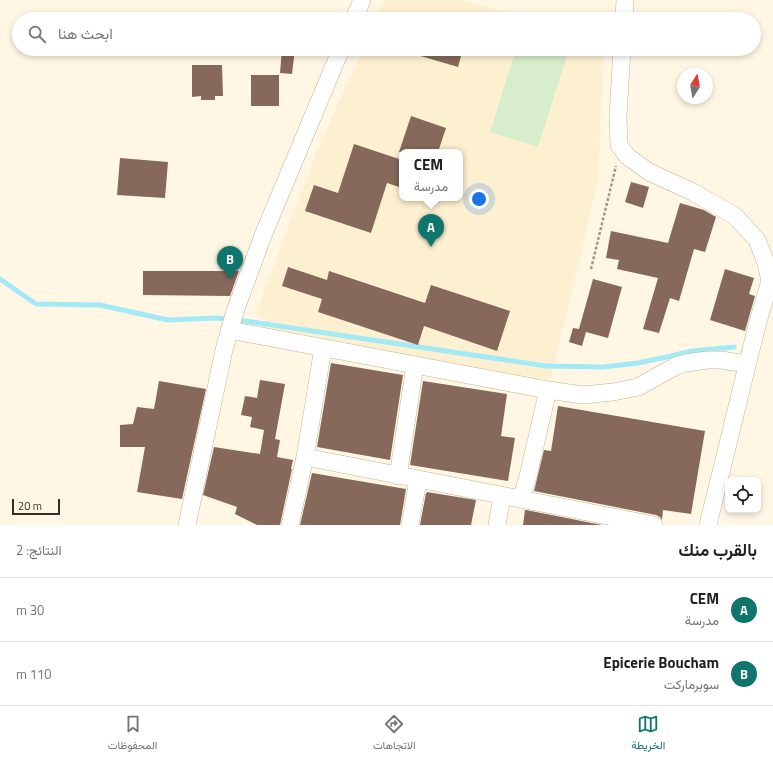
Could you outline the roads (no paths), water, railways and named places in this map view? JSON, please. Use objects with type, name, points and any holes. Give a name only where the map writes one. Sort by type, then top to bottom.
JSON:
[{"type":"street","points":[[357,12],[362,0]]},
{"type":"street","points":[[625,12],[626,0]]},
{"type":"street","points":[[187,525],[224,350],[232,323],[264,233],[338,56]]},
{"type":"street","points":[[622,56],[618,116],[619,145],[627,156],[649,172],[693,192],[735,216],[757,240],[766,263],[770,281],[757,324],[708,525]]},
{"type":"street","points":[[232,323],[323,348],[548,390],[583,395],[613,392],[638,387],[686,362],[721,360],[747,364]]},
{"type":"street","points":[[290,525],[305,457],[323,348]]},
{"type":"street","points":[[398,476],[415,365]]},
{"type":"street","points":[[520,499],[528,476],[548,390]]},
{"type":"street","points":[[305,457],[654,525]]},
{"type":"street","points":[[410,525],[418,480]]},
{"type":"street","points":[[497,525],[502,496]]},
{"type":"waterway","points":[[0,279],[36,304],[100,305],[168,320],[217,318],[245,321],[546,366],[603,367],[638,363],[692,351],[734,347]]},
{"type":"place","name":"CEM","points":[[431,247]]},
{"type":"place","name":"Epicerie Boucham","points":[[230,279]]}]
